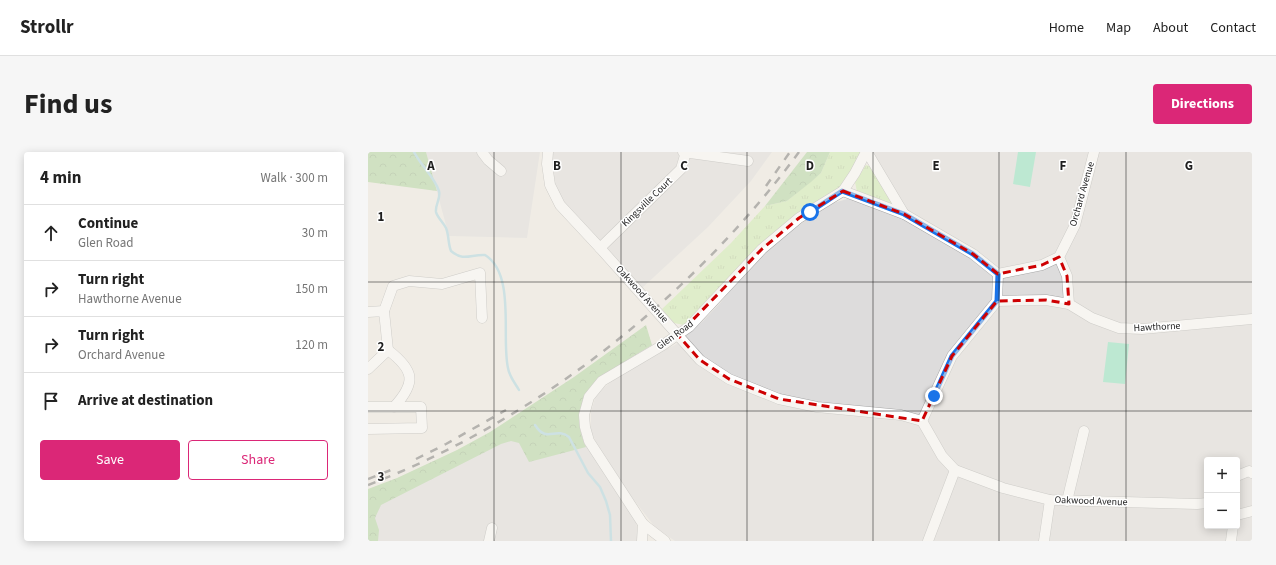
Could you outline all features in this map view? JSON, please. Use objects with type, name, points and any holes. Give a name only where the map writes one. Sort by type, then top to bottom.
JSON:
[{"type":"street","points":[[482,152],[488,160],[501,171]]},
{"type":"street","name":"Oakwood Avenue","points":[[548,152],[547,164],[550,185],[560,205],[700,360],[729,379],[779,399],[817,407],[901,416],[922,421]]},
{"type":"street","points":[[683,152],[748,161]]},
{"type":"street","name":"Kingsville Court","points":[[600,248],[681,169],[686,152]]},
{"type":"street","points":[[866,152],[904,214]]},
{"type":"street","name":"Glen Road","points":[[665,541],[643,524],[590,441],[585,427],[584,415],[589,397],[602,381],[689,327],[762,249],[799,218],[842,191],[855,173],[866,152]]},
{"type":"street","name":"Orchard Avenue","points":[[1059,257],[1074,225],[1094,152]]},
{"type":"street","points":[[842,191],[904,214],[973,254],[998,274]]},
{"type":"street","points":[[998,274],[1042,265],[1059,257],[1067,276],[1069,304]]},
{"type":"street","points":[[394,407],[408,389],[410,382],[406,367],[388,350],[384,311],[393,286],[409,281],[442,284],[480,273],[482,318]]},
{"type":"street","points":[[928,541],[955,470],[942,456],[922,421],[952,356],[997,301],[998,274]]},
{"type":"street","name":"Hawthorne","points":[[997,301],[1046,300],[1069,304],[1092,318],[1119,328],[1142,329],[1252,319]]},
{"type":"street","points":[[368,312],[384,311]]},
{"type":"street","points":[[368,369],[388,350]]},
{"type":"street","points":[[368,407],[421,407],[422,428],[368,429]]},
{"type":"street","points":[[1067,501],[1084,431]]},
{"type":"street","points":[[1240,474],[1251,469]]},
{"type":"street","name":"Oakwood Avenue","points":[[955,470],[1003,488],[1050,500],[1197,504],[1204,503]]},
{"type":"street","points":[[1044,541],[1050,500]]},
{"type":"street","points":[[1240,515],[1252,510]]},
{"type":"street","points":[[642,541],[643,524]]},
{"type":"street","points":[[489,541],[492,528]]},
{"type":"street","points":[[1231,541],[1233,529]]},
{"type":"highlighted area","points":[[843,191],[904,214],[973,254],[998,274],[1042,265],[1059,257],[1067,276],[1069,304],[1046,300],[997,301],[952,356],[922,421],[779,399],[729,379],[700,360],[678,335],[762,249],[799,218]]},
{"type":"shaded area","points":[[426,152],[540,152],[527,238],[449,236]]},
{"type":"shaded area","points":[[551,152],[772,152],[751,181],[708,227],[641,289],[559,197],[555,188],[550,161]]},
{"type":"shaded area","points":[[873,152],[1252,152],[1252,541],[675,541],[655,527],[630,495],[595,440],[591,431],[591,412],[596,395],[611,382],[652,356],[675,345],[703,321],[768,249],[786,235],[833,203],[847,199],[860,200]]},
{"type":"shaded area","points":[[587,392],[581,422],[635,518],[638,541],[368,541],[368,502]]},
{"type":"green space","points":[[368,152],[426,152],[437,191],[368,182]]},
{"type":"green space","points":[[807,152],[830,152],[821,173],[787,201],[765,206]]},
{"type":"green space","points":[[830,152],[861,152],[853,169],[841,186],[787,224],[684,325],[674,323],[662,309],[731,243],[765,206],[787,201],[821,173]]},
{"type":"green space","points":[[1018,152],[1036,152],[1030,187],[1013,184]]},
{"type":"green space","points":[[866,165],[872,167],[893,203],[892,205],[857,192],[855,182]]},
{"type":"green space","points":[[646,325],[652,345],[607,373],[595,384],[586,397],[580,411],[580,428],[586,447],[529,462],[519,443],[511,441],[501,444],[381,505],[375,518],[379,530],[378,541],[368,541],[368,489],[397,478],[457,450],[490,432],[574,377]]},
{"type":"green space","points":[[1108,342],[1129,344],[1125,384],[1103,382]]},
{"type":"waterway","points":[[414,152],[439,191],[436,212],[446,228],[451,251],[464,257],[485,255],[495,264],[501,276],[506,307],[506,355],[508,368],[511,377],[519,390]]},
{"type":"waterway","points":[[535,425],[539,431],[543,433],[559,433],[569,437],[588,473],[600,487],[606,501],[610,515],[611,541]]},
{"type":"railway","points":[[766,186],[790,152]]},
{"type":"railway","points":[[368,485],[430,458],[491,426],[550,389],[607,348],[660,304],[711,256],[757,205],[799,152]]},
{"type":"railway","points":[[416,459],[506,410]]},
{"type":"railway","points":[[368,479],[396,468]]},
{"type":"route","points":[[810,212],[842,191],[904,214],[973,254],[998,274],[997,301],[952,356],[934,396]]}]
